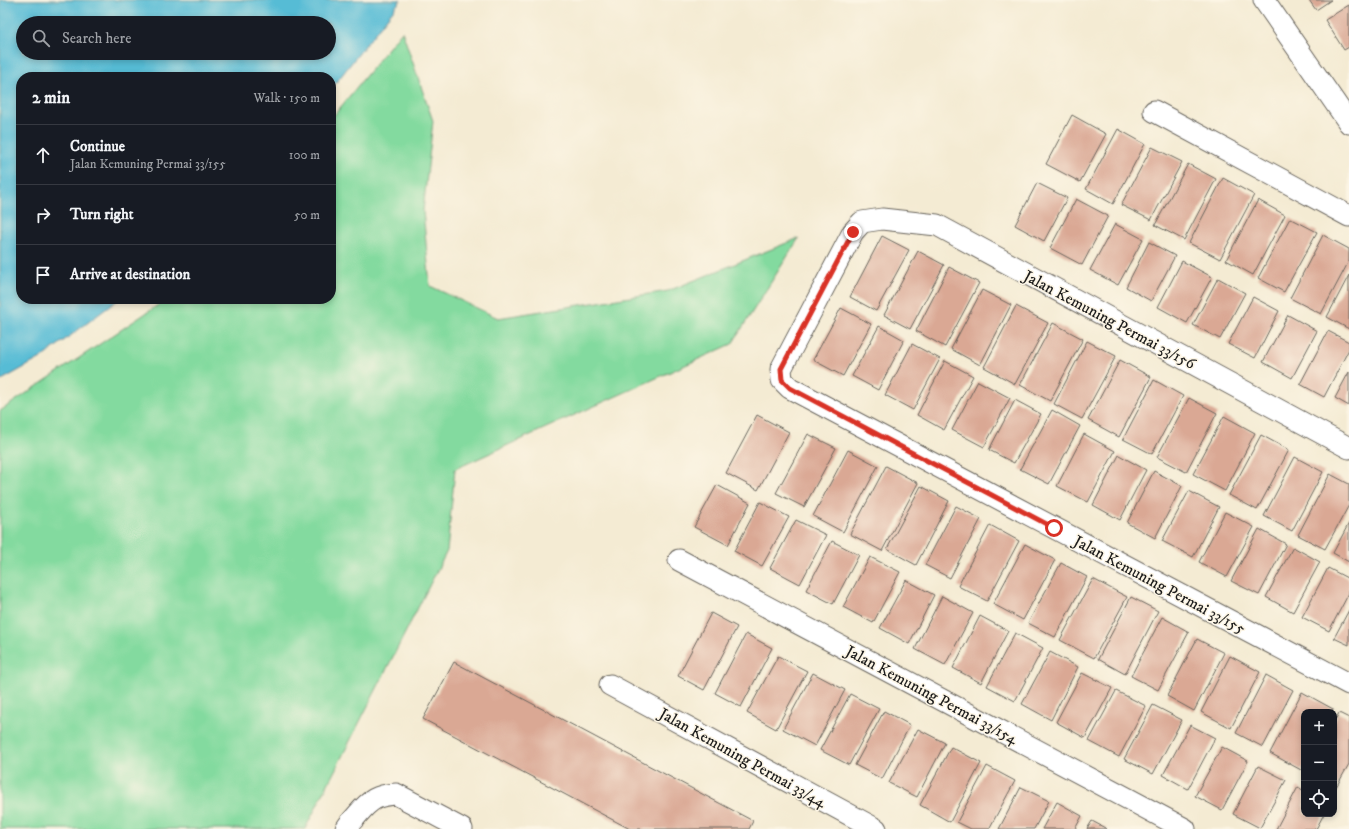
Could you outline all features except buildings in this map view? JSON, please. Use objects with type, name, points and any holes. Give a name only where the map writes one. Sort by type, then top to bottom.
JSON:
[{"type":"street","points":[[1264,0],[1349,123]]},
{"type":"street","points":[[1154,111],[1347,213]]},
{"type":"street","name":"Jalan Kemuning Permai 33/156","points":[[862,222],[882,219],[937,225],[1349,448]]},
{"type":"street","name":"Jalan Kemuning Permai 33/155","points":[[862,222],[853,232],[781,369],[782,380],[790,388],[1349,684]]},
{"type":"street","name":"Jalan Kemuning Permai 33/154","points":[[679,560],[1184,829]]},
{"type":"street","name":"Jalan Kemuning Permai 33/44","points":[[610,685],[876,829]]},
{"type":"street","points":[[346,829],[368,802],[385,795],[396,794],[462,829]]},
{"type":"green space","points":[[402,31],[433,121],[423,211],[430,286],[498,318],[668,291],[799,238],[732,344],[455,469],[447,551],[305,829],[0,829],[0,411],[160,304],[336,304],[336,113]]},
{"type":"water","points":[[0,0],[401,0],[336,83],[336,72],[16,72],[16,304],[112,304],[41,358],[0,381]]},
{"type":"route","points":[[853,232],[781,369],[782,380],[790,388],[1054,528]]}]
